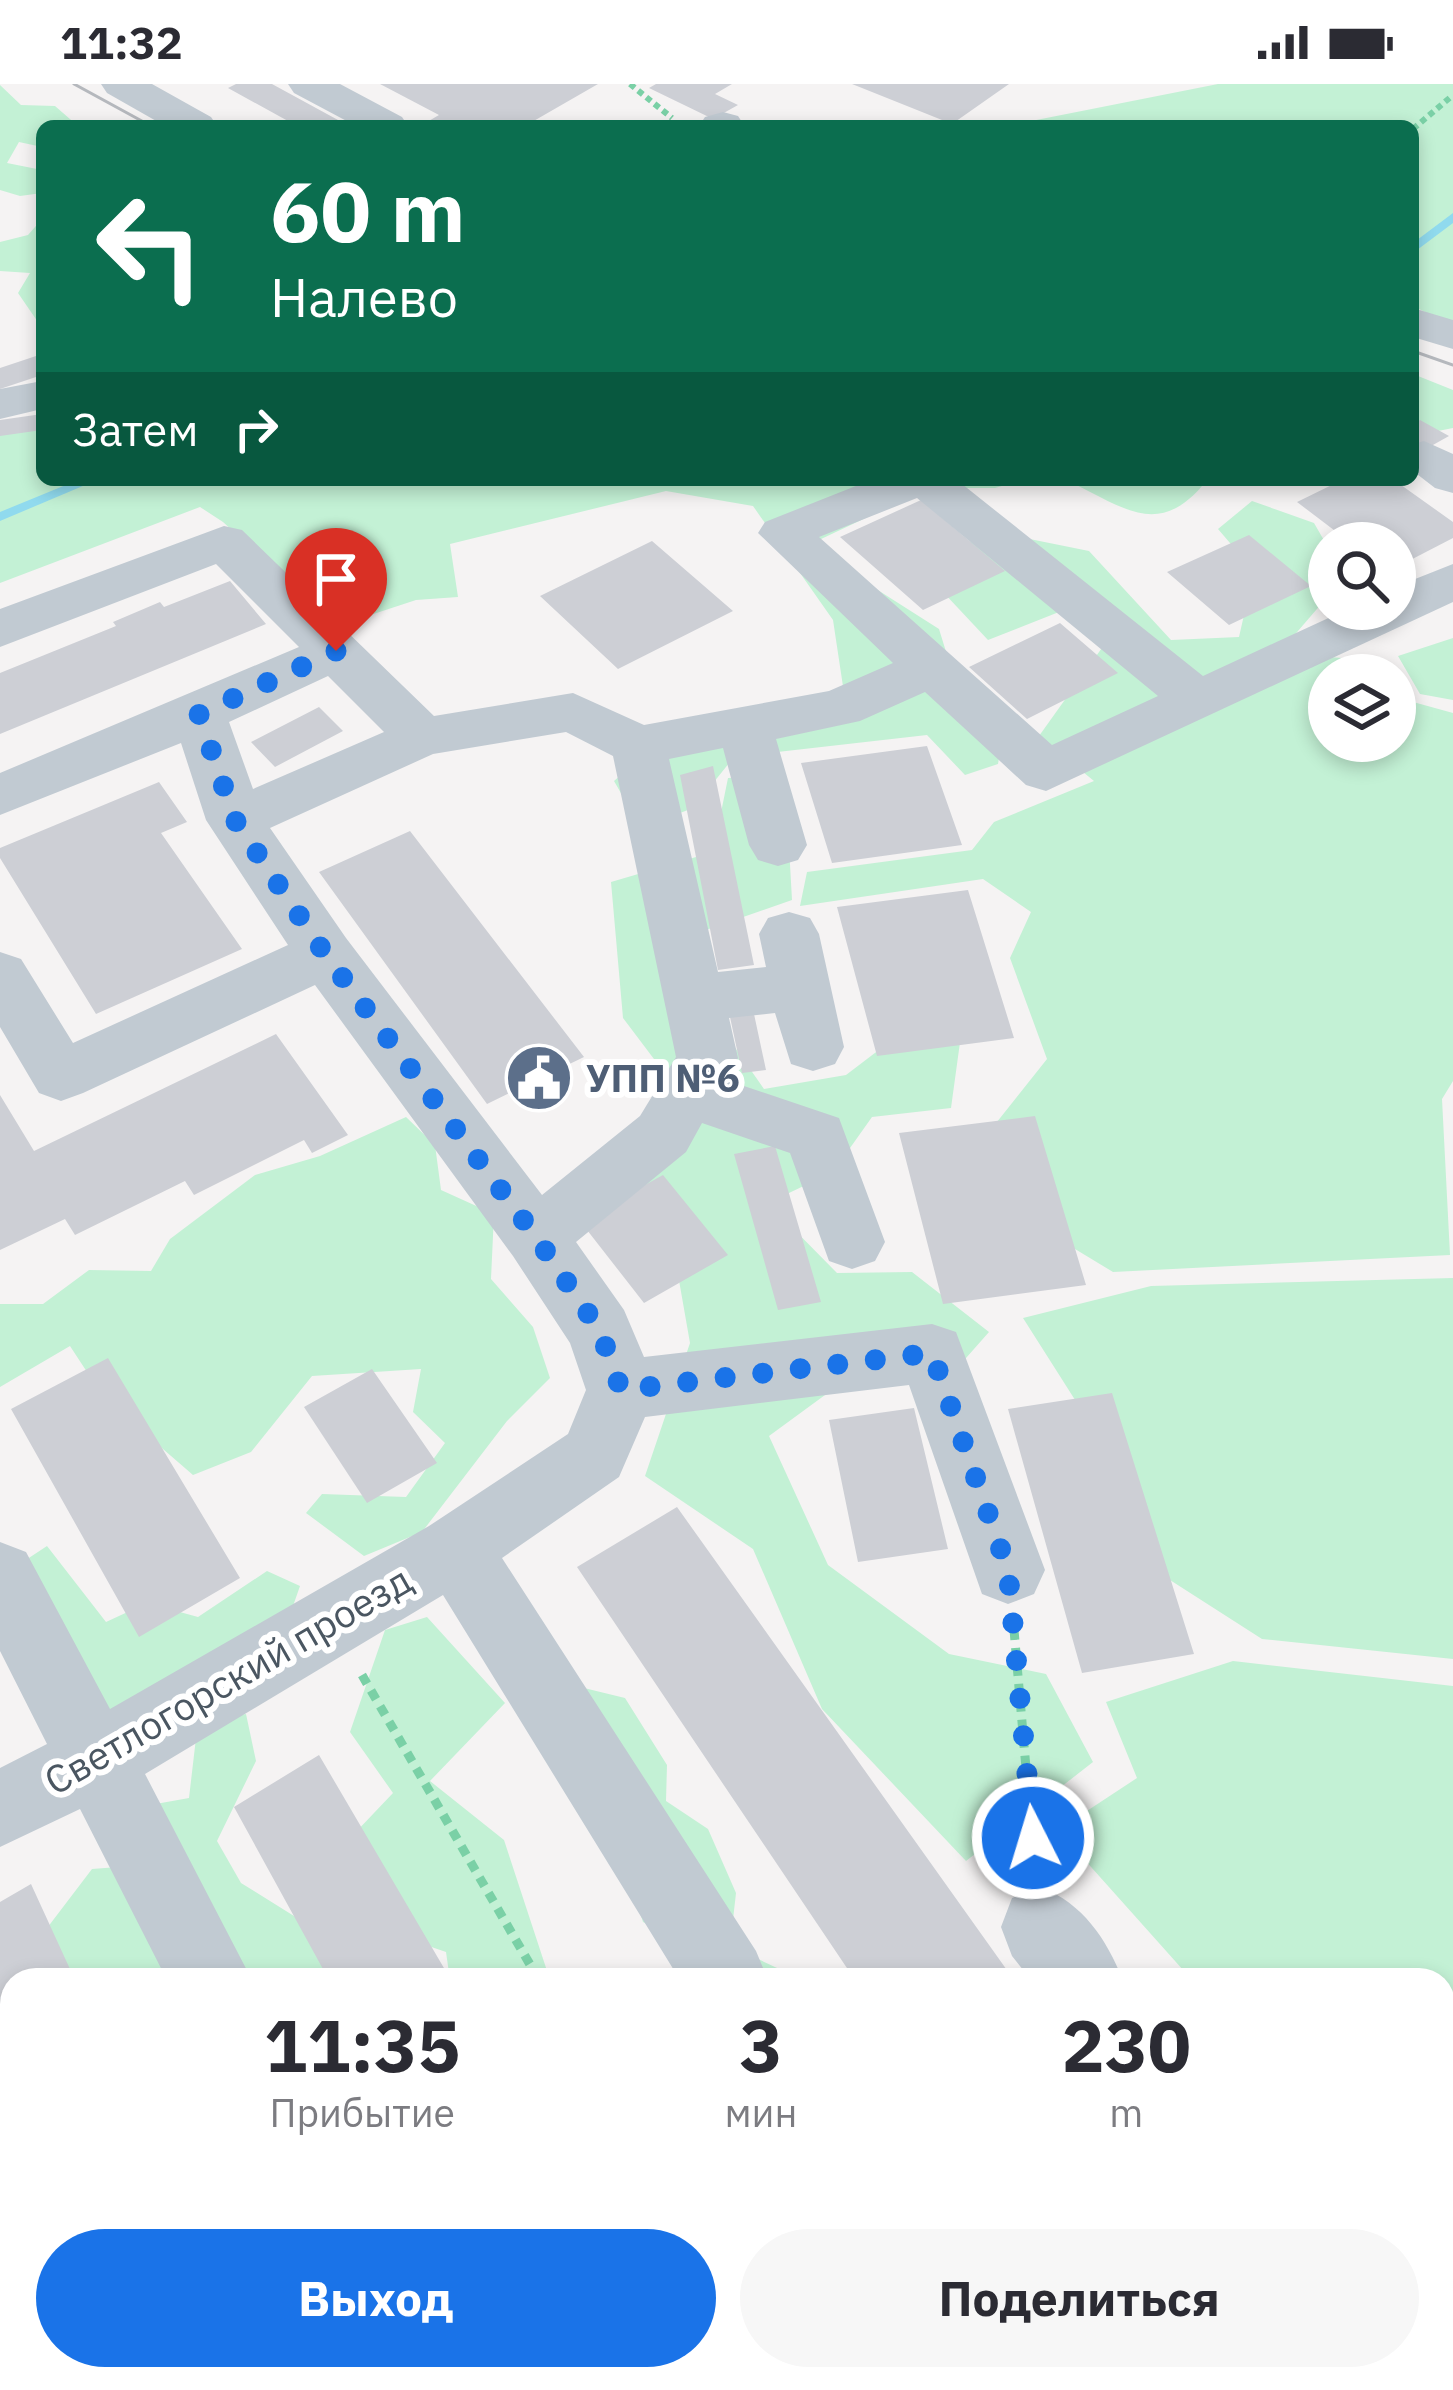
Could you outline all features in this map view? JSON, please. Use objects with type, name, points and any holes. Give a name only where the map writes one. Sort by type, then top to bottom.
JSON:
[{"type":"street","points":[[122,84],[185,120]]},
{"type":"street","points":[[309,84],[376,120]]},
{"type":"street","points":[[1419,324],[1453,335]]},
{"type":"street","points":[[0,404],[36,396]]},
{"type":"street","points":[[905,486],[783,533],[1046,771],[1349,630]]},
{"type":"street","points":[[929,486],[1198,700]]},
{"type":"street","points":[[0,629],[224,542],[422,737]]},
{"type":"street","points":[[1416,599],[1453,581]]},
{"type":"street","points":[[0,795],[199,714],[336,651]]},
{"type":"street","points":[[235,820],[422,737],[573,712],[638,746],[841,708],[929,668]]},
{"type":"street","points":[[199,714],[235,820],[325,954],[536,1237],[600,1331],[621,1390],[932,1353],[1008,1570]]},
{"type":"street","points":[[746,726],[778,844]]},
{"type":"street","points":[[536,1237],[662,1134],[707,1058],[638,746]]},
{"type":"street","points":[[0,975],[61,1076],[325,954]]},
{"type":"street","points":[[694,998],[795,960],[813,1046]]},
{"type":"street","points":[[687,1091],[816,1136],[852,1242]]},
{"type":"street","name":"Светлогорский проезд","points":[[0,1809],[96,1760],[455,1549],[594,1455],[621,1390]]},
{"type":"street","points":[[455,1549],[719,1968]]},
{"type":"street","points":[[0,1576],[206,1968]]},
{"type":"path","points":[[630,84],[675,120]]},
{"type":"path","points":[[1419,124],[1453,95]]},
{"type":"path","points":[[1008,1570],[1061,1954]]},
{"type":"path","points":[[332,1622],[532,1968]]},
{"type":"green space","points":[[1218,84],[1453,84],[1453,326],[1419,309],[1419,120],[1036,120]]},
{"type":"green space","points":[[0,85],[21,105],[55,106],[71,120],[36,120],[36,146],[19,142],[7,163],[36,169],[36,194],[20,196],[0,190]]},
{"type":"green space","points":[[36,226],[36,319],[18,293],[30,273],[0,271],[0,242],[28,235]]},
{"type":"green space","points":[[1419,376],[1453,390],[1453,428],[1419,435]]},
{"type":"green space","points":[[36,422],[36,486],[1002,486],[929,488],[819,540],[862,580],[939,629],[952,671],[1005,721],[998,764],[965,775],[927,735],[734,757],[693,808],[641,828],[614,781],[653,747],[844,693],[833,620],[753,506],[666,491],[450,544],[458,597],[416,600],[337,626],[223,522],[200,507],[0,583],[0,423]]},
{"type":"green space","points":[[1078,486],[1202,486],[1173,510],[1157,514],[1123,508]]},
{"type":"green space","points":[[1252,501],[1311,522],[1308,619],[1279,653],[1308,655],[1308,762],[1416,762],[1416,703],[1453,713],[1453,1081],[1442,1099],[1450,1255],[1113,1272],[1004,1206],[981,1142],[1047,1059],[1010,958],[1031,912],[983,879],[800,906],[807,872],[972,850],[994,822],[1094,781],[1039,736],[1109,638],[1059,612],[988,640],[928,576],[985,530],[1089,551],[1171,640],[1239,637],[1254,571],[1218,529]]},
{"type":"green space","points":[[1453,638],[1453,700],[1420,694],[1416,654],[1404,654]]},
{"type":"green space","points":[[785,775],[792,900],[703,931],[704,1003],[764,1089],[846,1075],[909,1027],[961,1035],[951,1108],[872,1117],[833,1172],[768,1203],[837,1273],[912,1272],[989,1332],[936,1392],[866,1365],[769,1436],[828,1565],[949,1654],[1046,1674],[1093,1762],[966,1861],[822,1709],[753,1549],[645,1476],[690,1343],[670,1229],[608,1201],[694,1112],[623,1018],[611,882],[713,852],[728,778]]},
{"type":"green space","points":[[406,1117],[435,1145],[441,1190],[494,1214],[491,1279],[533,1327],[550,1378],[507,1421],[422,1532],[364,1556],[306,1513],[322,1494],[406,1497],[445,1443],[413,1412],[421,1369],[312,1376],[251,1452],[193,1475],[104,1398],[70,1346],[0,1387],[0,1304],[43,1304],[89,1270],[151,1271],[170,1239],[255,1175],[320,1156]]},
{"type":"green space","points":[[1453,1278],[1453,1659],[1262,1639],[1145,1564],[1117,1466],[1023,1318],[1151,1286]]},
{"type":"green space","points":[[47,1546],[106,1622],[147,1603],[198,1617],[267,1571],[300,1586],[279,1646],[134,1719],[12,1670],[0,1577]]},
{"type":"green space","points":[[427,1617],[505,1703],[430,1781],[504,1840],[546,1968],[448,1968],[446,1952],[376,1928],[335,1854],[393,1793],[350,1732],[385,1630]]},
{"type":"green space","points":[[1233,1661],[1453,1686],[1453,1968],[1181,1968],[1058,1830],[1137,1778],[1106,1702]]},
{"type":"green space","points":[[584,1688],[625,1698],[667,1765],[666,1801],[708,1829],[736,1893],[730,1946],[777,1968],[716,1968],[718,1960],[643,1922]]},
{"type":"green space","points":[[246,1714],[256,1761],[217,1841],[241,1883],[326,1936],[327,1968],[46,1968],[41,1936],[92,1869],[131,1866],[150,1805],[189,1798],[198,1721]]},
{"type":"building","points":[[272,84],[338,120],[286,120],[228,88]]},
{"type":"building","points":[[380,84],[598,84],[535,120],[430,120],[439,115]]},
{"type":"building","points":[[656,84],[732,84],[715,94],[738,105],[713,119],[649,88]]},
{"type":"building","points":[[852,84],[1009,84],[958,120],[942,120]]},
{"type":"building","points":[[36,356],[36,377],[0,389],[0,368]]},
{"type":"building","points":[[36,415],[36,431],[0,436],[0,420]]},
{"type":"building","points":[[1419,421],[1449,436],[1424,450],[1419,447]]},
{"type":"building","points":[[1330,486],[1402,486],[1453,522],[1453,538],[1416,557],[1416,522],[1323,522],[1297,502]]},
{"type":"building","points":[[921,500],[1005,571],[923,610],[840,537]]},
{"type":"building","points":[[1249,535],[1308,587],[1229,625],[1167,572]]},
{"type":"building","points":[[652,541],[733,611],[618,669],[540,596]]},
{"type":"building","points":[[230,581],[266,624],[0,734],[0,673],[116,626],[113,622],[160,602],[164,607]]},
{"type":"building","points":[[1060,623],[1118,673],[1027,719],[969,667]]},
{"type":"building","points":[[319,707],[343,731],[275,767],[251,742]]},
{"type":"building","points":[[927,746],[962,845],[832,863],[801,763]]},
{"type":"building","points":[[713,766],[754,965],[718,970],[680,775]]},
{"type":"building","points":[[159,782],[187,822],[161,833],[242,949],[96,1014],[0,858],[0,848]]},
{"type":"building","points":[[410,831],[584,1057],[487,1104],[319,872]]},
{"type":"building","points":[[968,890],[1014,1038],[877,1056],[837,907]]},
{"type":"building","points":[[754,1014],[766,1070],[742,1073],[730,1017]]},
{"type":"building","points":[[276,1034],[348,1135],[312,1153],[304,1140],[194,1195],[185,1181],[75,1235],[65,1219],[0,1250],[0,1095],[34,1151]]},
{"type":"building","points":[[1035,1116],[1086,1285],[943,1304],[899,1133]]},
{"type":"building","points":[[775,1146],[821,1302],[778,1310],[734,1154]]},
{"type":"building","points":[[663,1175],[728,1255],[644,1303],[580,1221]]},
{"type":"building","points":[[108,1358],[240,1578],[139,1637],[11,1409]]},
{"type":"building","points":[[372,1369],[437,1463],[367,1503],[304,1407]]},
{"type":"building","points":[[1112,1393],[1194,1654],[1082,1673],[1008,1409]]},
{"type":"building","points":[[914,1408],[948,1549],[858,1562],[829,1420]]},
{"type":"building","points":[[677,1507],[1005,1968],[847,1968],[577,1567]]},
{"type":"building","points":[[319,1755],[444,1968],[322,1968],[234,1807]]},
{"type":"building","points":[[31,1884],[70,1968],[0,1968],[0,1902]]},
{"type":"waterway","points":[[1419,244],[1453,217]]},
{"type":"waterway","points":[[0,517],[75,486]]},
{"type":"tram line","points":[[74,84],[140,120]]},
{"type":"tram line","points":[[1419,353],[1453,365]]},
{"type":"place","name":"УПП №6","points":[[539,1078]]},
{"type":"route","points":[[336,651],[199,714],[235,820],[325,954],[536,1237],[600,1331],[621,1390],[932,1353],[1008,1570],[1033,1838]]}]
